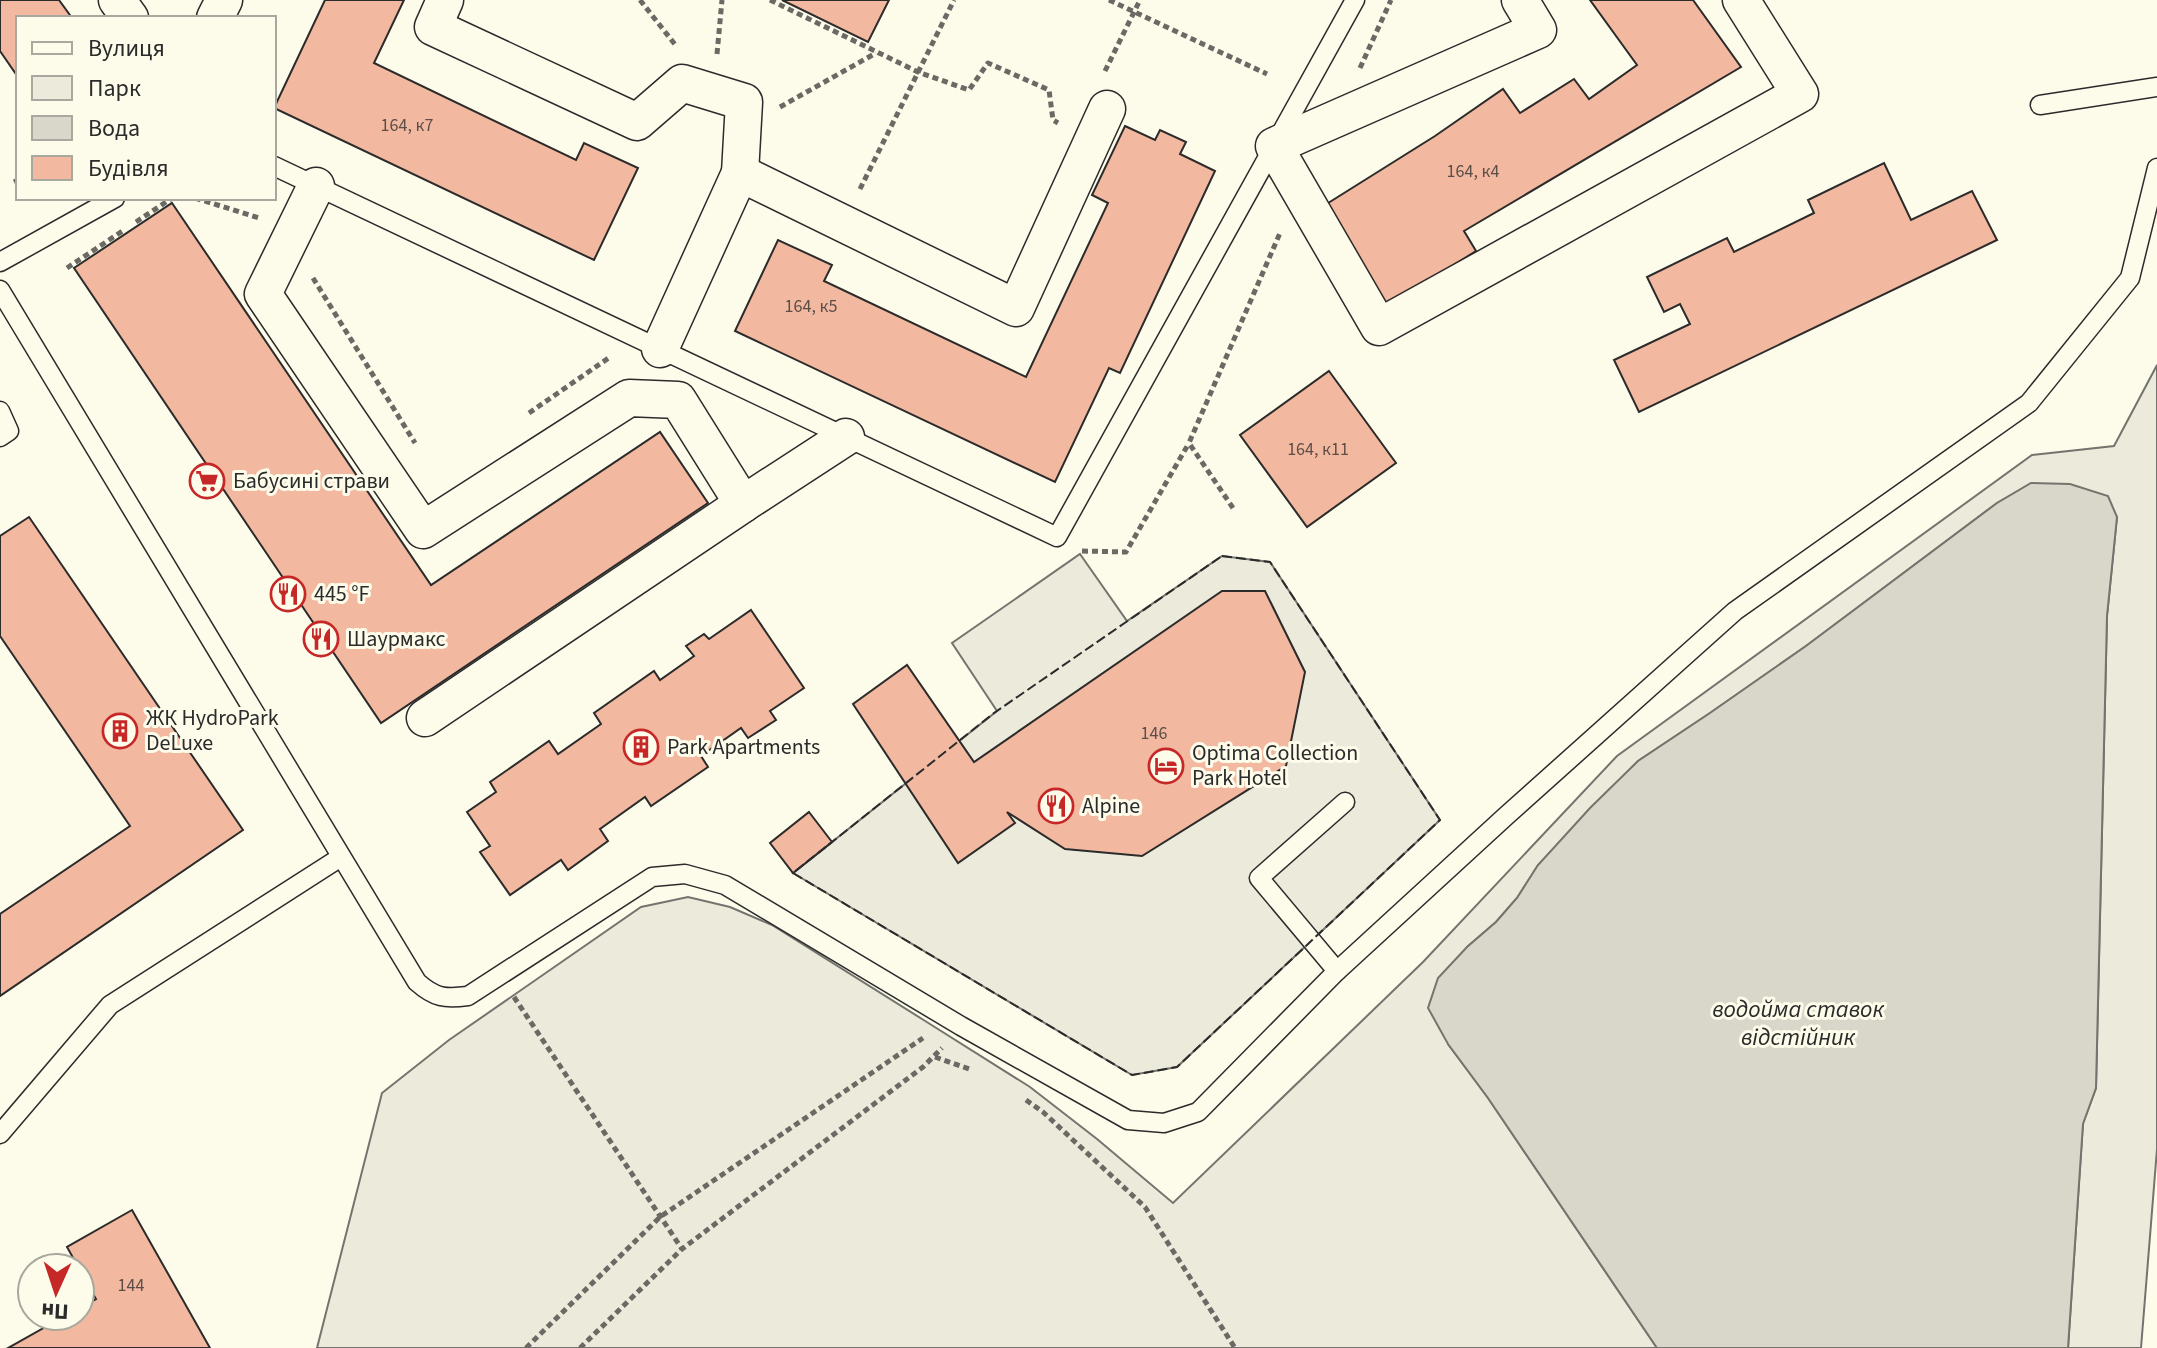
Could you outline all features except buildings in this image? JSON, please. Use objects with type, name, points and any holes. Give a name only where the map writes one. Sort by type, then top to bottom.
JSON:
[{"type":"street","points":[[445,0],[433,27],[637,122],[682,83],[744,102],[740,173],[660,349]]},
{"type":"street","points":[[1520,0],[1538,30],[1274,146],[1379,327],[1800,94],[1741,0]]},
{"type":"street","points":[[740,173],[1016,308],[1104,94]]},
{"type":"street","points":[[316,186],[263,294],[423,530],[629,398],[678,400],[743,504]]},
{"type":"street","points":[[425,718],[846,437]]},
{"type":"lane","points":[[276,167],[1057,537],[1355,0]]},
{"type":"lane","points":[[2040,105],[2157,87]]},
{"type":"lane","points":[[0,290],[417,982],[430,994],[448,999],[468,996],[652,877],[685,874],[725,885],[956,1023],[1128,1120],[1164,1123],[1198,1112],[1337,971],[1735,611],[2029,403],[2130,278],[2157,168]]},
{"type":"lane","points":[[0,262],[111,200]]},
{"type":"lane","points":[[0,411],[9,431],[0,437]]},
{"type":"lane","points":[[1337,971],[1259,878],[1345,802]]},
{"type":"lane","points":[[0,1134],[110,1005],[341,857]]},
{"type":"path","points":[[640,0],[681,53]]},
{"type":"path","points":[[715,67],[722,0]]},
{"type":"path","points":[[770,0],[918,72],[969,90],[988,63],[1049,90],[1053,120],[1065,125]]},
{"type":"path","points":[[843,223],[954,0]]},
{"type":"path","points":[[1109,0],[1267,74]]},
{"type":"path","points":[[1104,94],[1140,0]]},
{"type":"path","points":[[1335,119],[1391,0]]},
{"type":"path","points":[[775,110],[877,52]]},
{"type":"path","points":[[201,200],[269,221]]},
{"type":"path","points":[[1233,508],[1189,443],[1279,232]]},
{"type":"path","points":[[306,267],[419,451]]},
{"type":"path","points":[[523,417],[610,356]]},
{"type":"path","points":[[580,1348],[682,1249],[935,1057],[956,1023]]},
{"type":"path","points":[[526,1348],[660,1217],[956,1023]]},
{"type":"path","points":[[533,1026],[682,1249]]},
{"type":"path","points":[[935,1057],[977,1072]]},
{"type":"path","points":[[1021,1096],[1043,1112],[1145,1207],[1235,1348]]},
{"type":"green space","points":[[2157,365],[2157,1149],[2141,1348],[2068,1348],[2083,1123],[2096,1088],[2107,616],[2117,517],[2032,483],[1997,503],[1806,646],[1638,761],[1538,865],[1517,898],[1496,922],[1467,947],[1448,1044],[1657,1348],[317,1348],[382,1093],[449,1040],[641,907],[688,897],[730,907],[772,925],[1030,1087],[1173,1203],[1423,962],[1617,756],[2032,455],[2114,446]]},
{"type":"green space","name":"Optima Collection Park Hotel","points":[[1080,554],[1127,621],[1222,556],[1270,562],[1440,820],[1177,1067],[1132,1075],[793,873],[997,711],[952,643]]},
{"type":"water","name":"водойма ставок відстійник","points":[[2031,483],[2070,484],[2108,496],[2117,517],[2107,616],[2096,1088],[2083,1124],[2068,1348],[1657,1348],[1448,1044],[1428,1008],[1438,978],[1496,922],[1517,898],[1538,865],[1638,761],[1806,646],[1997,503]]},
{"type":"fence","points":[[1222,556],[1270,562],[1440,820],[1177,1067],[1132,1075],[793,873],[994,713],[1222,556]]},
{"type":"place","name":"Бабусині страви","points":[[207,481]]},
{"type":"place","name":"445 °F","points":[[288,594]]},
{"type":"place","name":"Шаурмакс","points":[[321,639]]},
{"type":"place","name":"ЖК HydroPark DeLuxe","points":[[120,731]]},
{"type":"place","name":"Park Apartments","points":[[641,747]]},
{"type":"place","name":"Optima Collection Park Hotel","points":[[1166,766]]},
{"type":"place","name":"Alpine","points":[[1056,806]]}]
